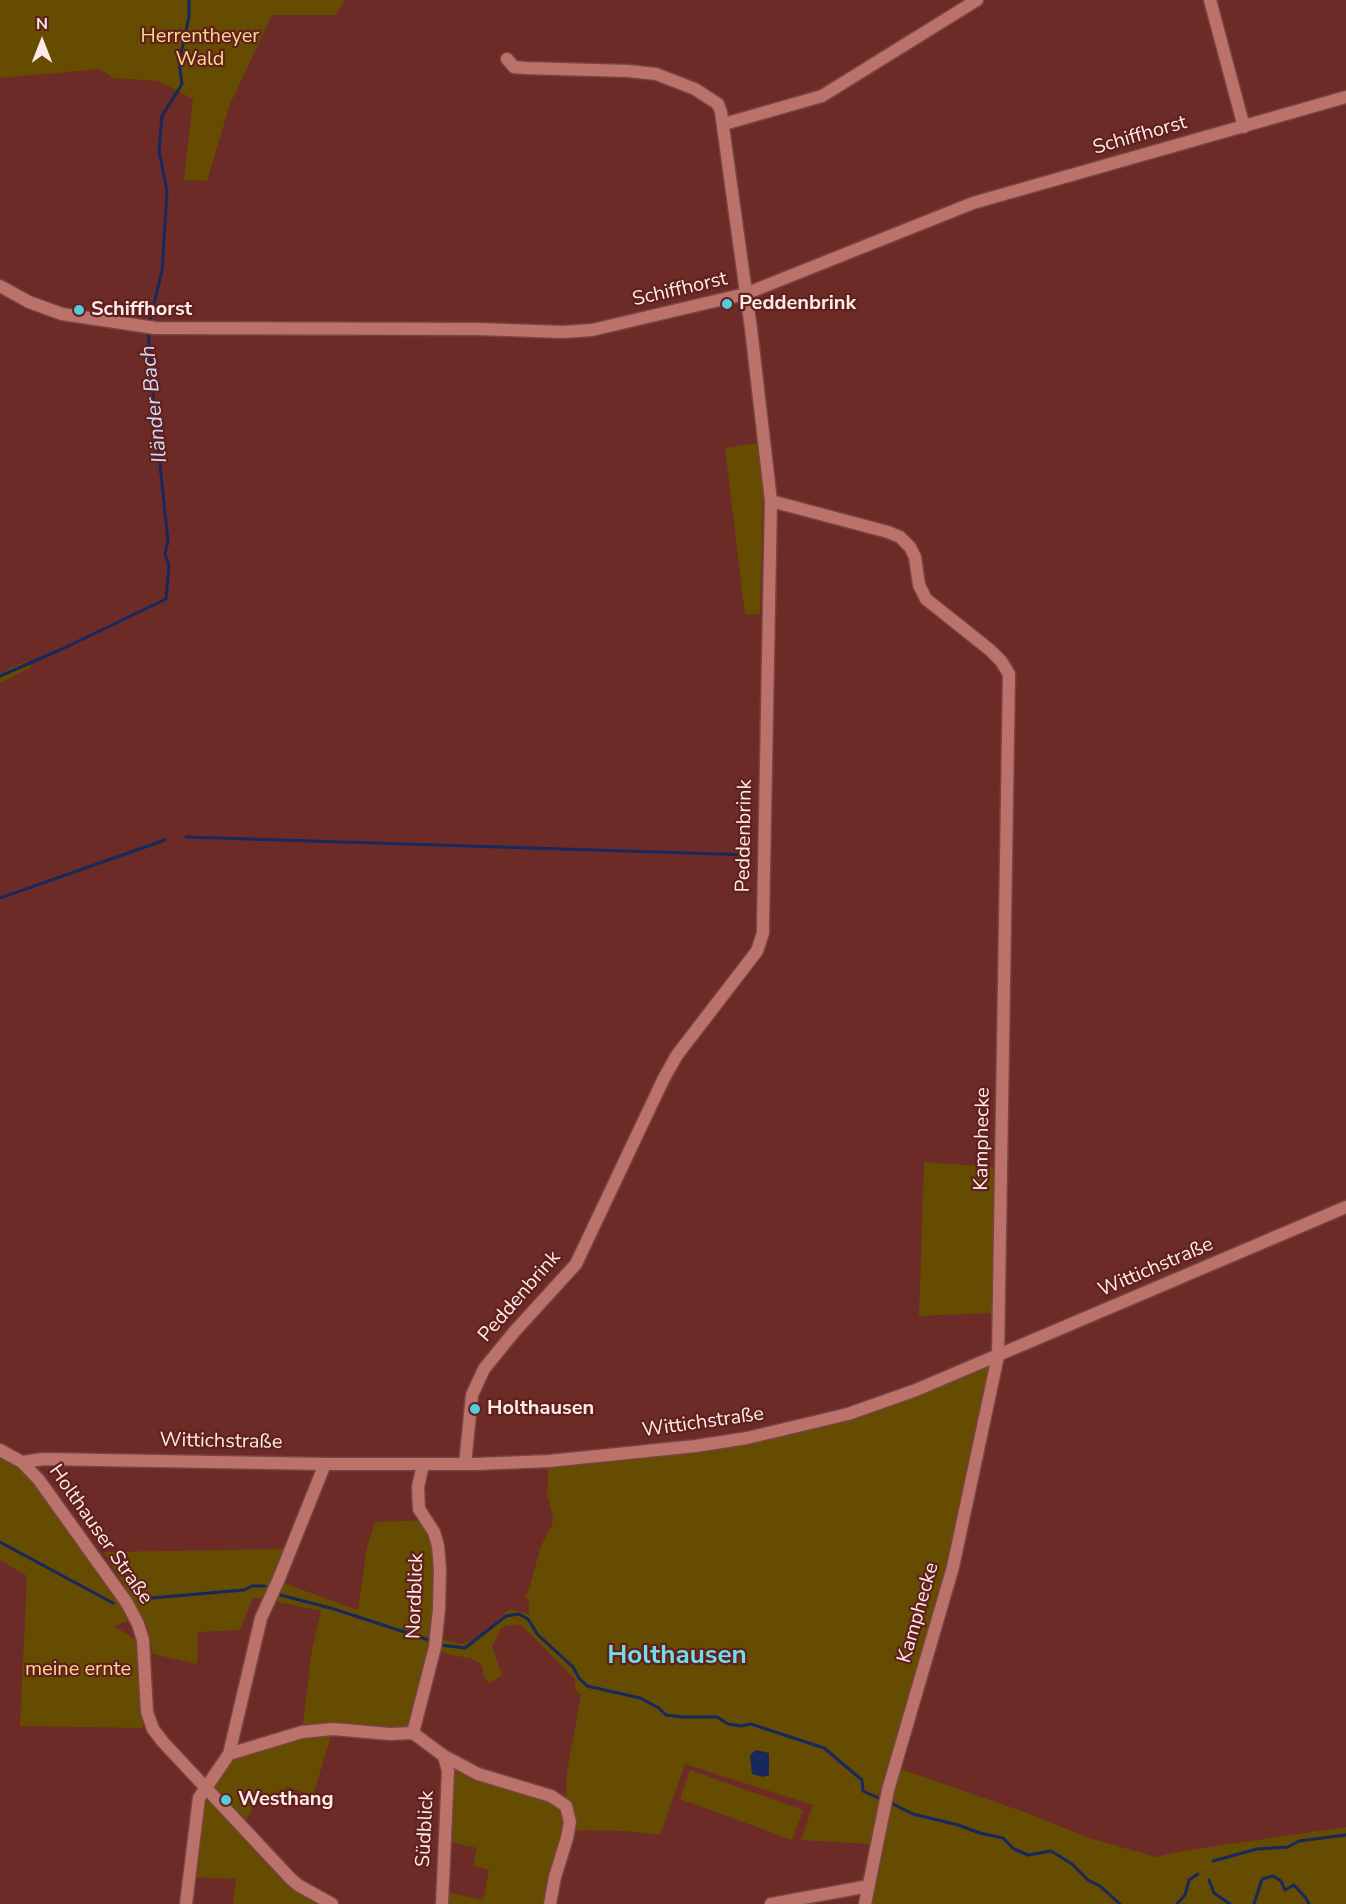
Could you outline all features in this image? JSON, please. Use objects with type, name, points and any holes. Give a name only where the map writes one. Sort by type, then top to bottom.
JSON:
[{"type":"street","points":[[724,124],[822,96],[977,0]]},
{"type":"street","points":[[1210,0],[1244,127]]},
{"type":"street","name":"Peddenbrink","points":[[465,1464],[472,1395],[484,1369],[514,1332],[576,1264],[664,1078],[677,1055],[757,951],[761,943],[764,922],[771,501],[724,124],[718,104],[695,89],[656,74],[514,67],[507,59]]},
{"type":"street","name":"Schiffhorst","points":[[0,286],[45,309],[149,328],[478,329],[562,332],[592,330],[745,294],[973,203],[1346,98]]},
{"type":"street","name":"Kamphecke","points":[[771,501],[900,537],[910,547],[915,557],[919,585],[926,598],[1001,660],[1009,674],[998,1356],[953,1567],[888,1790],[865,1904]]},
{"type":"street","name":"Wittichstraße","points":[[22,1462],[44,1459],[465,1464],[549,1461],[696,1446],[747,1438],[848,1414],[916,1390],[1346,1207]]},
{"type":"street","name":"Holthauser Straße","points":[[0,1450],[22,1462],[39,1480],[127,1603],[143,1640],[145,1691],[150,1722],[163,1742],[291,1879],[332,1904]]},
{"type":"street","points":[[186,1904],[199,1798],[204,1787],[229,1754],[261,1618],[324,1464]]},
{"type":"street","name":"Nordblick","points":[[413,1733],[435,1647],[439,1609],[438,1546],[434,1532],[419,1509],[418,1487],[423,1464]]},
{"type":"street","points":[[229,1754],[298,1733],[323,1729],[390,1734],[413,1733],[444,1756],[478,1774],[551,1796],[566,1806],[570,1818],[550,1904]]},
{"type":"street","name":"Südblick","points":[[442,1904],[448,1771],[444,1756]]},
{"type":"street","points":[[771,1904],[869,1886]]},
{"type":"green space","name":"Herrentheyer Wald","points":[[0,0],[346,0],[335,15],[272,15],[230,104],[207,181],[184,180],[193,99],[158,81],[113,78],[100,69],[0,78]]},
{"type":"green space","points":[[757,443],[763,493],[760,614],[745,615],[725,448]]},
{"type":"green space","points":[[27,661],[31,667],[0,683],[0,673]]},
{"type":"green space","points":[[924,1162],[994,1167],[992,1313],[919,1316]]},
{"type":"green space","points":[[998,1356],[974,1469],[895,1767],[1027,1813],[1089,1838],[1156,1857],[1346,1827],[1346,1904],[865,1904],[869,1886],[862,1879],[871,1844],[801,1840],[813,1805],[685,1764],[660,1835],[624,1831],[569,1830],[550,1904],[442,1904],[442,1891],[483,1900],[489,1870],[473,1866],[477,1848],[445,1841],[447,1763],[566,1805],[567,1771],[581,1695],[575,1690],[575,1679],[520,1624],[502,1627],[492,1646],[502,1675],[489,1684],[481,1664],[472,1659],[435,1651],[413,1733],[333,1729],[313,1796],[287,1787],[278,1805],[260,1796],[241,1828],[267,1854],[332,1904],[233,1904],[236,1879],[192,1877],[199,1798],[229,1754],[302,1731],[312,1649],[321,1611],[253,1597],[240,1630],[198,1632],[197,1664],[153,1654],[147,1624],[104,1552],[288,1549],[278,1581],[358,1610],[367,1547],[375,1522],[425,1520],[434,1532],[437,1635],[445,1640],[461,1644],[479,1636],[510,1609],[529,1614],[529,1599],[524,1598],[529,1589],[541,1546],[552,1525],[553,1517],[547,1494],[549,1461],[802,1426]]},
{"type":"green space","name":"meine ernte","points":[[0,1453],[21,1465],[133,1619],[114,1626],[136,1640],[143,1728],[20,1726],[27,1576],[0,1560]]},
{"type":"green space","points":[[690,1770],[803,1810],[792,1840],[680,1799]]},
{"type":"water","points":[[756,1750],[769,1753],[769,1775],[763,1777],[752,1774],[750,1755]]},
{"type":"waterway","name":"Iländer Bach","points":[[149,324],[162,271],[167,191],[159,151],[162,116],[182,84],[179,62],[189,17],[189,0]]},
{"type":"waterway","name":"Iländer Bach","points":[[0,676],[166,599],[169,566],[165,554],[168,541],[148,330]]},
{"type":"waterway","points":[[186,837],[751,855]]},
{"type":"waterway","points":[[0,898],[165,840]]},
{"type":"waterway","points":[[0,1542],[113,1603]]},
{"type":"waterway","points":[[140,1599],[244,1590],[252,1586],[265,1586]]},
{"type":"waterway","points":[[280,1595],[334,1609],[429,1640]]},
{"type":"waterway","points":[[441,1645],[465,1648],[506,1616],[519,1614],[528,1619],[538,1635],[573,1667],[587,1686],[640,1698],[659,1708],[666,1715],[717,1717],[728,1724],[741,1726],[751,1724],[824,1748],[862,1780],[863,1791],[883,1800]]},
{"type":"waterway","points":[[889,1802],[913,1814],[1003,1838],[1014,1849],[1028,1855],[1051,1851],[1072,1864],[1088,1880],[1100,1886],[1120,1904]]},
{"type":"waterway","points":[[1213,1861],[1257,1849],[1288,1847],[1299,1841],[1346,1835]]},
{"type":"waterway","points":[[1177,1904],[1185,1895],[1189,1880],[1198,1874]]},
{"type":"waterway","points":[[1254,1904],[1262,1879],[1273,1876],[1281,1881],[1285,1890],[1294,1885],[1309,1904]]},
{"type":"waterway","points":[[1209,1880],[1214,1893],[1230,1904]]},
{"type":"place","name":"Peddenbrink","points":[[727,304]]},
{"type":"place","name":"Schiffhorst","points":[[79,310]]},
{"type":"place","name":"Holthausen","points":[[475,1409]]},
{"type":"place","name":"Westhang","points":[[226,1800]]},
{"type":"district","name":"Holthausen","points":[[677,1657]]}]
